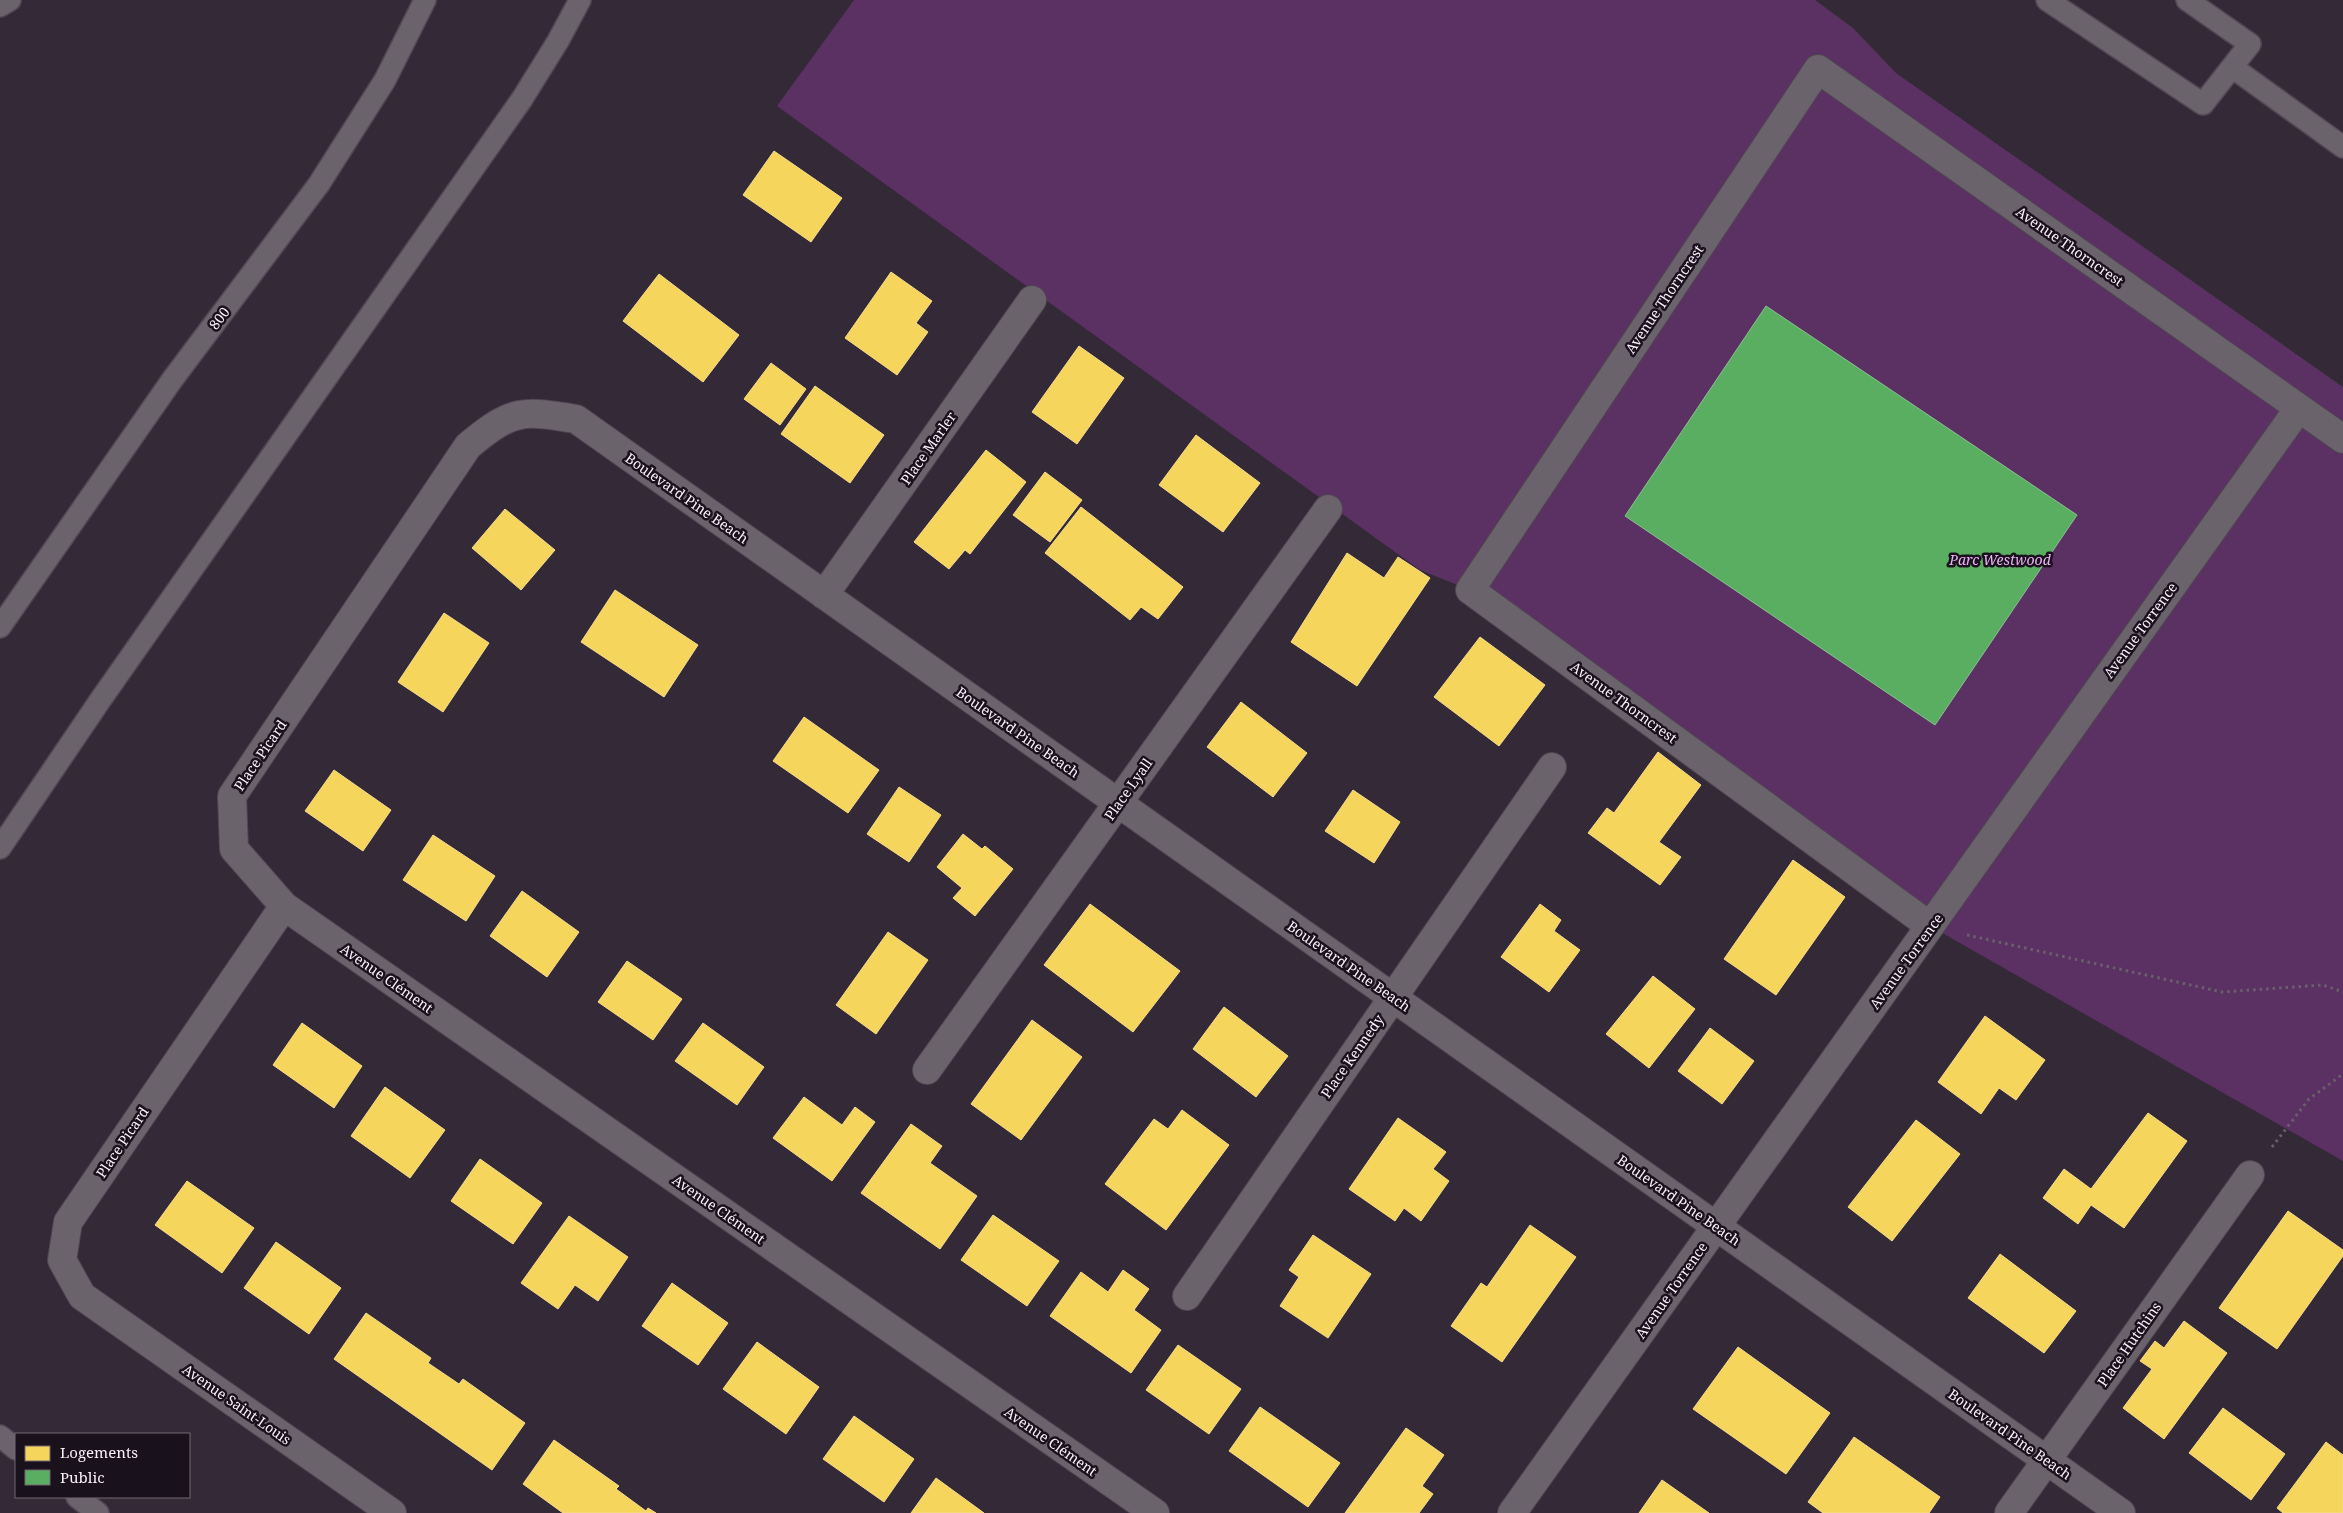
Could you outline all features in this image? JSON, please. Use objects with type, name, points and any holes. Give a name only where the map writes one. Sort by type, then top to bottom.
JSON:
[{"type":"street","name":"Avenue Thorncrest","points":[[1930,926],[1470,590],[1818,69],[2343,439]]},
{"type":"street","name":"Place Marler","points":[[824,595],[1032,300]]},
{"type":"street","name":"Avenue Torrence","points":[[1512,1513],[2299,408]]},
{"type":"street","name":"Place Picard","points":[[82,1296],[62,1260],[68,1222],[284,906],[234,848],[232,796],[468,446],[488,430],[515,414],[541,414],[576,419]]},
{"type":"street","name":"Boulevard Pine Beach","points":[[576,419],[2121,1513]]},
{"type":"street","name":"Place Lyall","points":[[928,1070],[1328,509]]},
{"type":"street","name":"Place Kennedy","points":[[1187,1296],[1552,768]]},
{"type":"street","name":"Avenue Clément","points":[[284,906],[1154,1513]]},
{"type":"street","name":"Place Hutchins","points":[[2008,1513],[2250,1175]]},
{"type":"street","name":"Avenue Saint-Louis","points":[[82,1296],[392,1513]]},
{"type":"lane","points":[[0,6],[10,0]]},
{"type":"lane","name":"800","points":[[0,628],[172,380],[319,184],[385,80],[425,0]]},
{"type":"lane","points":[[0,848],[101,699],[522,99],[558,41],[580,0]]},
{"type":"lane","points":[[2047,0],[2203,104],[2250,44],[2187,0]]},
{"type":"lane","points":[[2232,67],[2343,147]]},
{"type":"lane","points":[[0,1436],[15,1448]]},
{"type":"lane","points":[[78,1498],[98,1513]]},
{"type":"path","points":[[1930,926],[2222,992],[2323,985],[2343,992]]},
{"type":"path","points":[[2250,1175],[2309,1099],[2343,1074]]},
{"type":"green space","name":"Parc Westwood","points":[[854,0],[1815,0],[1853,28],[1896,73],[2343,387],[2343,1161],[1930,926],[1470,590],[1420,570],[777,106]]},
{"type":"building: Logements","points":[[774,151],[842,198],[811,242],[743,195]]},
{"type":"building: Logements","points":[[891,272],[932,301],[916,323],[928,332],[897,375],[845,338]]},
{"type":"building: Logements","points":[[659,274],[739,335],[703,382],[623,321]]},
{"type":"building: Logements","points":[[1079,346],[1124,378],[1077,444],[1032,412]]},
{"type":"building: Logements","points":[[771,363],[806,389],[780,425],[744,399]]},
{"type":"building: Logements","points":[[815,386],[884,435],[850,483],[781,434]]},
{"type":"building: Logements","points":[[1196,435],[1260,483],[1223,532],[1159,485]]},
{"type":"building: Logements","points":[[986,450],[1026,482],[970,554],[965,550],[949,569],[914,542]]},
{"type":"building: Logements","points":[[1045,472],[1082,500],[1050,542],[1013,515]]},
{"type":"building: Logements","points":[[1081,507],[1183,587],[1158,619],[1141,607],[1130,620],[1045,553]]},
{"type":"building: Logements","points":[[505,509],[555,550],[521,590],[472,548]]},
{"type":"building: Logements","points":[[1347,553],[1384,578],[1398,557],[1430,578],[1357,686],[1291,642]]},
{"type":"building: Logements","points":[[615,590],[698,645],[664,697],[581,642]]},
{"type":"building: Logements","points":[[444,613],[489,643],[443,712],[398,682]]},
{"type":"building: Logements","points":[[1480,637],[1545,685],[1499,746],[1434,697]]},
{"type":"building: Logements","points":[[1241,702],[1307,753],[1273,797],[1207,747]]},
{"type":"building: Logements","points":[[804,717],[879,770],[848,813],[773,761]]},
{"type":"building: Logements","points":[[1658,752],[1701,785],[1659,842],[1681,857],[1660,885],[1588,833],[1607,808],[1614,813]]},
{"type":"building: Logements","points":[[334,770],[391,810],[363,851],[305,811]]},
{"type":"building: Logements","points":[[899,787],[941,815],[909,862],[867,834]]},
{"type":"building: Logements","points":[[1353,790],[1400,822],[1374,863],[1325,831]]},
{"type":"building: Logements","points":[[963,834],[982,849],[985,846],[1013,869],[975,916],[953,898],[962,888],[937,867]]},
{"type":"building: Logements","points":[[433,835],[495,876],[466,921],[403,880]]},
{"type":"building: Logements","points":[[1793,860],[1845,897],[1776,995],[1724,959]]},
{"type":"building: Logements","points":[[522,891],[579,932],[547,977],[490,936]]},
{"type":"building: Logements","points":[[1090,904],[1180,971],[1133,1032],[1044,965]]},
{"type":"building: Logements","points":[[1540,904],[1561,920],[1554,931],[1580,950],[1549,992],[1501,957]]},
{"type":"building: Logements","points":[[888,932],[928,960],[876,1034],[836,1005]]},
{"type":"building: Logements","points":[[627,961],[682,999],[653,1040],[598,1002]]},
{"type":"building: Logements","points":[[1653,976],[1695,1009],[1649,1068],[1606,1034]]},
{"type":"building: Logements","points":[[1224,1007],[1288,1056],[1256,1097],[1193,1049]]},
{"type":"building: Logements","points":[[1985,1016],[2045,1060],[2016,1100],[1999,1088],[1981,1114],[1938,1082]]},
{"type":"building: Logements","points":[[1032,1020],[1082,1057],[1021,1140],[971,1104]]},
{"type":"building: Logements","points":[[302,1023],[362,1066],[334,1108],[273,1065]]},
{"type":"building: Logements","points":[[703,1023],[764,1067],[737,1105],[675,1061]]},
{"type":"building: Logements","points":[[1710,1028],[1754,1061],[1722,1104],[1678,1071]]},
{"type":"building: Logements","points":[[385,1087],[445,1130],[410,1178],[351,1136]]},
{"type":"building: Logements","points":[[804,1097],[842,1125],[855,1107],[875,1122],[832,1181],[773,1138]]},
{"type":"building: Logements","points":[[1182,1110],[1229,1145],[1166,1230],[1105,1184],[1154,1119],[1168,1129]]},
{"type":"building: Logements","points":[[2148,1113],[2187,1141],[2124,1228],[2091,1205],[2078,1224],[2043,1198],[2064,1169],[2091,1189]]},
{"type":"building: Logements","points":[[1398,1118],[1446,1152],[1433,1169],[1449,1181],[1421,1221],[1404,1208],[1395,1221],[1349,1189]]},
{"type":"building: Logements","points":[[1916,1120],[1960,1154],[1892,1241],[1848,1207]]},
{"type":"building: Logements","points":[[911,1124],[942,1146],[930,1163],[977,1196],[940,1249],[861,1193]]},
{"type":"building: Logements","points":[[480,1159],[542,1203],[513,1244],[451,1201]]},
{"type":"building: Logements","points":[[187,1181],[254,1228],[222,1273],[155,1225]]},
{"type":"building: Logements","points":[[2288,1211],[2343,1250],[2343,1256],[2277,1349],[2219,1308]]},
{"type":"building: Logements","points":[[993,1215],[1059,1261],[1027,1306],[961,1260]]},
{"type":"building: Logements","points":[[569,1216],[628,1257],[598,1301],[575,1285],[558,1309],[521,1283]]},
{"type":"building: Logements","points":[[1530,1225],[1576,1257],[1502,1362],[1451,1326],[1481,1283],[1487,1287]]},
{"type":"building: Logements","points":[[1313,1235],[1371,1274],[1328,1338],[1280,1306],[1299,1277],[1289,1270]]},
{"type":"building: Logements","points":[[276,1242],[341,1288],[309,1334],[244,1288]]},
{"type":"building: Logements","points":[[2000,1254],[2076,1311],[2044,1353],[1968,1298]]},
{"type":"building: Logements","points":[[1123,1270],[1149,1289],[1134,1310],[1161,1330],[1131,1373],[1050,1316],[1081,1272],[1108,1292]]},
{"type":"building: Logements","points":[[672,1283],[728,1323],[698,1365],[642,1326]]},
{"type":"building: Logements","points":[[366,1313],[431,1358],[428,1363],[459,1384],[463,1379],[525,1423],[492,1470],[334,1359]]},
{"type":"building: Logements","points":[[2184,1321],[2227,1353],[2164,1439],[2123,1408],[2152,1369],[2140,1361],[2155,1341],[2164,1348]]},
{"type":"building: Logements","points":[[757,1342],[819,1387],[786,1434],[723,1389]]},
{"type":"building: Logements","points":[[1178,1345],[1241,1389],[1209,1434],[1146,1390]]},
{"type":"building: Logements","points":[[1738,1347],[1830,1413],[1786,1474],[1693,1409]]},
{"type":"building: Logements","points":[[1260,1407],[1340,1463],[1308,1507],[1229,1451]]},
{"type":"building: Logements","points":[[2223,1408],[2285,1454],[2251,1500],[2189,1453]]},
{"type":"building: Logements","points":[[854,1416],[914,1459],[884,1502],[823,1459]]},
{"type":"building: Logements","points":[[1406,1428],[1444,1455],[1422,1486],[1433,1494],[1419,1513],[1345,1513]]},
{"type":"building: Logements","points":[[1854,1437],[1940,1497],[1929,1513],[1823,1513],[1808,1502]]},
{"type":"building: Logements","points":[[554,1440],[619,1486],[616,1489],[646,1511],[648,1508],[656,1513],[563,1513],[523,1484]]},
{"type":"building: Logements","points":[[2326,1442],[2343,1455],[2343,1513],[2283,1513],[2277,1508]]},
{"type":"building: Logements","points":[[936,1478],[984,1513],[911,1513]]},
{"type":"building: Logements","points":[[1662,1480],[1709,1513],[1639,1513]]},
{"type":"building: Public","points":[[1766,306],[2077,515],[1935,725],[1625,516]]}]
